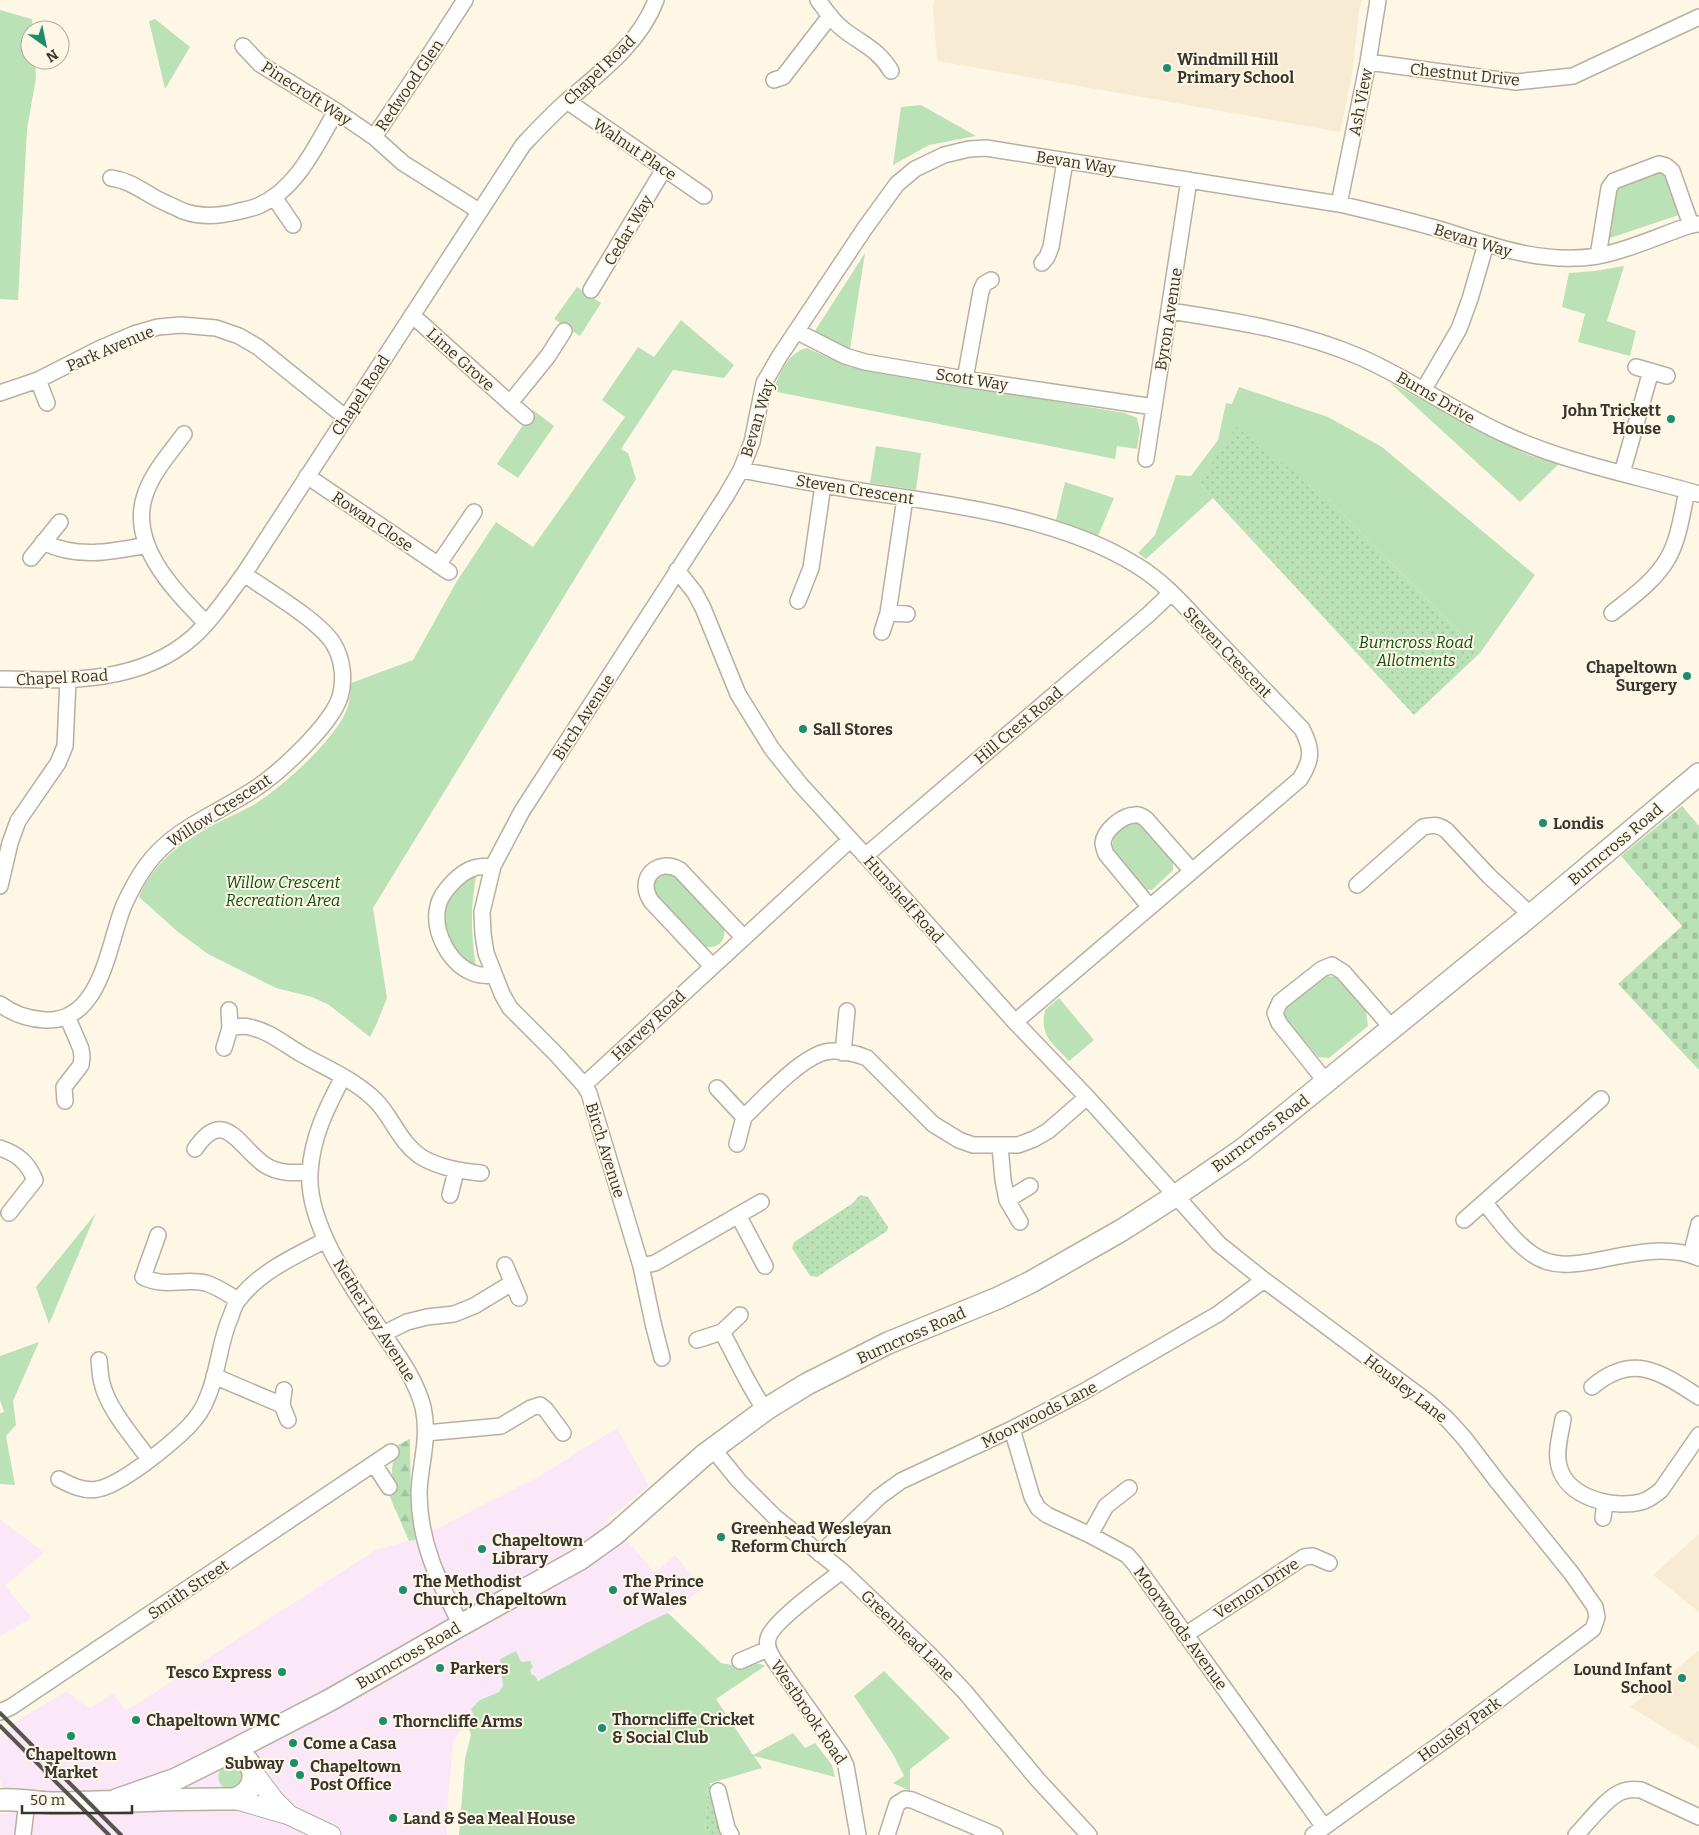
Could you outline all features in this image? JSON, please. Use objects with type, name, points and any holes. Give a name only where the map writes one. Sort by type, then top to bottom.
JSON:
[{"type":"main road","name":"Burncross Road","points":[[116,1800],[176,1779],[221,1757],[330,1700],[580,1560],[615,1534],[713,1449],[765,1410],[806,1384],[888,1343],[998,1298],[1030,1282],[1122,1230],[1175,1196],[1242,1150],[1531,915],[1699,774]]},
{"type":"main road","name":"Burncross Road","points":[[252,1768],[250,1754],[257,1742],[274,1729]]},
{"type":"main road","points":[[10,1798],[56,1803],[116,1800],[230,1799],[247,1793],[253,1779],[252,1768],[242,1757],[236,1755],[221,1757],[212,1764],[208,1778],[214,1792],[230,1799]]},
{"type":"street","name":"Redwood Glen","points":[[464,0],[374,137],[403,163],[479,211]]},
{"type":"street","name":"Chapel Road","points":[[0,679],[68,680],[124,673],[154,663],[193,637],[244,574],[523,145],[567,101],[602,72],[624,49],[637,34],[656,0]]},
{"type":"street","points":[[818,0],[843,29],[880,55],[891,71]]},
{"type":"street","name":"Ash View","points":[[1339,204],[1368,62],[1378,0]]},
{"type":"street","points":[[774,80],[783,76],[830,16]]},
{"type":"street","name":"Chestnut Drive","points":[[1368,62],[1516,82],[1572,76],[1699,16]]},
{"type":"street","name":"Pinecroft Way","points":[[243,46],[260,64],[374,137]]},
{"type":"street","name":"Walnut Place","points":[[567,101],[704,196]]},
{"type":"street","points":[[111,178],[124,180],[186,212],[215,216],[257,207],[274,197],[287,186],[306,163],[336,111]]},
{"type":"street","name":"Bevan Way","points":[[677,570],[741,470],[752,442],[764,383],[796,331],[897,184],[915,169],[944,155],[969,149],[986,148],[1339,204],[1394,216],[1520,254],[1543,257],[1570,259],[1598,256],[1628,248],[1695,225]]},
{"type":"street","points":[[1042,262],[1047,257],[1051,247],[1065,161]]},
{"type":"street","points":[[1598,256],[1609,188],[1614,181],[1660,164],[1672,171],[1695,225]]},
{"type":"street","name":"Cedar Way","points":[[591,290],[664,169]]},
{"type":"street","name":"Byron Avenue","points":[[1146,459],[1189,180]]},
{"type":"street","points":[[274,197],[293,225]]},
{"type":"street","points":[[1424,389],[1459,329],[1486,244]]},
{"type":"street","points":[[964,379],[981,291],[984,284],[991,280]]},
{"type":"street","name":"Burns Drive","points":[[1170,311],[1289,332],[1359,357],[1424,389],[1475,420],[1564,458],[1693,493]]},
{"type":"street","name":"Lime Grove","points":[[412,315],[526,417]]},
{"type":"street","name":"Park Avenue","points":[[0,393],[38,380],[99,349],[134,334],[158,327],[181,325],[216,328],[239,336],[258,347],[345,417]]},
{"type":"street","name":"Lime Grove","points":[[510,404],[548,356],[564,331]]},
{"type":"street","name":"Scott Way","points":[[796,331],[845,356],[866,362],[964,379],[1154,407]]},
{"type":"street","points":[[1636,367],[1667,376]]},
{"type":"street","points":[[1622,473],[1651,372]]},
{"type":"street","points":[[38,380],[46,403]]},
{"type":"street","points":[[184,434],[154,477],[145,496],[142,514],[147,546],[155,561],[179,595],[206,623]]},
{"type":"street","name":"Steven Crescent","points":[[741,470],[823,486],[985,511],[1074,536],[1136,565],[1171,593],[1302,730],[1310,743],[1310,758],[1307,768],[1300,779],[1015,1022]]},
{"type":"street","name":"Rowan Close","points":[[307,476],[444,568],[474,512]]},
{"type":"street","points":[[798,601],[811,568],[823,486]]},
{"type":"street","points":[[1612,613],[1653,577],[1668,558],[1693,493]]},
{"type":"street","points":[[882,632],[888,613],[906,498]]},
{"type":"street","points":[[31,558],[60,522]]},
{"type":"street","points":[[43,542],[68,552],[87,553],[147,546]]},
{"type":"street","name":"Hunshelf Road","points":[[677,570],[699,600],[738,694],[772,749],[800,784],[850,840],[1015,1022],[1087,1097],[1175,1196]]},
{"type":"street","name":"Birch Avenue","points":[[662,1358],[641,1266],[589,1093],[584,1084],[510,1008],[495,976],[485,943],[482,912],[493,866],[522,811],[677,570]]},
{"type":"street","name":"Willow Crescent","points":[[0,1005],[34,1020],[49,1020],[67,1016],[77,1010],[88,999],[97,985],[107,963],[124,905],[145,867],[156,853],[178,834],[256,789],[295,757],[332,713],[339,699],[343,681],[339,657],[333,643],[306,618],[244,574]]},
{"type":"street","name":"Hill Crest Road","points":[[865,856],[1149,614],[1171,593]]},
{"type":"street","points":[[888,613],[907,614]]},
{"type":"street","points":[[0,886],[10,843],[18,821],[58,763],[65,746],[68,680]]},
{"type":"street","points":[[1149,906],[1106,854],[1103,844],[1105,835],[1114,825],[1127,816],[1137,814],[1146,819],[1191,870]]},
{"type":"street","points":[[1357,885],[1423,828],[1439,825],[1531,915]]},
{"type":"street","name":"Harvey Road","points":[[584,1084],[850,840]]},
{"type":"street","points":[[493,866],[474,868],[460,876],[446,889],[438,905],[438,924],[442,942],[462,968],[476,974],[495,976]]},
{"type":"street","points":[[712,966],[646,893],[645,884],[648,875],[665,866],[680,870],[744,938]]},
{"type":"street","points":[[1326,1082],[1279,1024],[1275,1013],[1280,1002],[1322,969],[1332,965],[1343,972],[1393,1028]]},
{"type":"street","points":[[224,1048],[230,1028],[229,1010]]},
{"type":"street","points":[[843,1052],[847,1011]]},
{"type":"street","points":[[65,1100],[64,1087],[81,1065],[82,1056],[82,1049],[67,1016]]},
{"type":"street","points":[[230,1028],[247,1026],[264,1031],[343,1077],[376,1100],[408,1146],[421,1157],[439,1166],[481,1173]]},
{"type":"street","points":[[737,1144],[744,1117],[789,1075],[810,1059],[826,1052],[857,1053],[867,1058],[933,1124],[959,1140],[973,1145],[1018,1145],[1048,1131],[1087,1097]]},
{"type":"street","name":"Nether Ley Avenue","points":[[343,1077],[320,1124],[314,1144],[310,1172],[313,1204],[326,1240],[345,1275],[402,1361],[417,1388],[423,1409],[426,1433],[420,1493],[421,1522],[428,1555],[461,1625]]},
{"type":"street","points":[[717,1088],[744,1117]]},
{"type":"street","points":[[1464,1220],[1601,1099]]},
{"type":"street","points":[[194,1150],[202,1138],[212,1132],[225,1130],[237,1137],[250,1152],[266,1165],[277,1171],[289,1173],[310,1172]]},
{"type":"street","points":[[1000,1146],[1007,1200],[1020,1222]]},
{"type":"street","points":[[0,1148],[9,1151],[23,1160],[35,1180],[9,1213]]},
{"type":"street","points":[[450,1195],[456,1170]]},
{"type":"street","points":[[1007,1200],[1030,1186]]},
{"type":"street","name":"Housley Lane","points":[[1175,1196],[1219,1244],[1264,1280],[1428,1402],[1448,1420],[1572,1574],[1595,1607],[1597,1617]]},
{"type":"street","points":[[641,1266],[656,1263],[762,1202]]},
{"type":"street","points":[[1485,1203],[1521,1245],[1533,1255],[1549,1262],[1564,1265],[1578,1265],[1643,1252],[1669,1251],[1695,1256],[1699,1224]]},
{"type":"street","points":[[738,1215],[765,1266]]},
{"type":"street","points":[[158,1235],[143,1277],[153,1282],[168,1284],[196,1282],[208,1284],[238,1300]]},
{"type":"street","points":[[59,1479],[83,1489],[99,1489],[123,1477],[149,1459],[189,1426],[200,1411],[208,1395],[224,1332],[238,1300],[272,1269],[326,1240]]},
{"type":"street","points":[[505,1265],[520,1298]]},
{"type":"street","name":"Moorwoods Lane","points":[[820,1554],[879,1497],[901,1481],[1012,1429],[1083,1392],[1218,1314],[1264,1280]]},
{"type":"street","points":[[383,1334],[407,1322],[427,1317],[454,1314],[474,1306],[512,1283]]},
{"type":"street","points":[[697,1340],[722,1332],[740,1315]]},
{"type":"street","points":[[722,1332],[749,1386],[765,1410]]},
{"type":"street","points":[[99,1360],[102,1383],[106,1395],[149,1459]]},
{"type":"street","points":[[1592,1387],[1602,1378],[1621,1370],[1644,1368],[1674,1381],[1699,1397]]},
{"type":"street","points":[[214,1376],[283,1397],[288,1420]]},
{"type":"street","points":[[426,1433],[501,1426],[530,1408],[540,1405],[563,1433]]},
{"type":"street","points":[[1563,1419],[1558,1454],[1559,1466],[1563,1475],[1577,1490],[1591,1498],[1605,1502],[1627,1504],[1642,1502],[1653,1497],[1661,1490],[1699,1435]]},
{"type":"street","name":"Moorwoods Avenue","points":[[1012,1429],[1032,1497],[1038,1508],[1047,1515],[1090,1535],[1126,1555],[1134,1563],[1318,1831]]},
{"type":"street","name":"Greenhead Lane","points":[[713,1449],[753,1496],[774,1517],[842,1571],[928,1653],[965,1692],[1038,1780],[1089,1835]]},
{"type":"street","name":"Smith Street","points":[[0,1712],[12,1707],[391,1452]]},
{"type":"street","points":[[374,1464],[389,1487]]},
{"type":"street","points":[[1090,1535],[1106,1506],[1128,1488]]},
{"type":"street","points":[[1603,1518],[1605,1502]]},
{"type":"street","name":"Vernon Drive","points":[[1185,1635],[1304,1557],[1313,1556],[1330,1562]]},
{"type":"street","name":"Westbrook Road","points":[[842,1571],[771,1629],[768,1638],[768,1648],[774,1660],[841,1755],[846,1766],[858,1835]]},
{"type":"street","name":"Housley Park","points":[[1318,1831],[1458,1731],[1592,1629],[1597,1617]]},
{"type":"street","name":"Westbrook Road","points":[[740,1661],[768,1648]]},
{"type":"street","points":[[252,1768],[275,1801],[289,1815]]},
{"type":"street","points":[[1576,1835],[1612,1798],[1622,1791],[1632,1789],[1641,1790],[1699,1817]]},
{"type":"street","points":[[718,1792],[727,1828],[731,1835]]},
{"type":"street","points":[[10,1798],[23,1835]]},
{"type":"street","points":[[230,1799],[289,1815],[331,1835]]},
{"type":"street","points":[[887,1835],[898,1804],[905,1799],[912,1800],[995,1835]]},
{"type":"shaded area","name":"Windmill Hill Primary School","points":[[934,0],[1362,0],[1359,11],[1352,76],[1340,132],[937,61]]},
{"type":"shaded area","points":[[617,1428],[649,1486],[606,1520],[655,1573],[675,1555],[703,1589],[668,1613],[466,1721],[453,1743],[447,1835],[0,1835],[0,1814],[9,1813],[0,1780],[0,1738],[18,1720],[67,1691],[78,1701],[90,1708],[114,1693],[126,1711],[376,1550],[418,1538],[536,1478]]},
{"type":"shaded area","points":[[0,1520],[44,1552],[5,1586],[32,1618],[0,1636]]},
{"type":"shaded area","points":[[1699,1534],[1699,1612],[1653,1575]]},
{"type":"shaded area","name":"Lound Infant School","points":[[1699,1650],[1699,1749],[1630,1707]]},
{"type":"green space","points":[[0,10],[32,19],[20,20],[20,70],[36,70],[36,78],[27,129],[18,300],[0,299]]},
{"type":"green space","points":[[155,19],[190,47],[165,89],[149,21]]},
{"type":"green space","points":[[921,105],[976,136],[929,145],[893,165],[901,107]]},
{"type":"green space","points":[[1659,168],[1669,173],[1682,214],[1610,238],[1607,231],[1614,189]]},
{"type":"green space","points":[[865,253],[850,349],[813,334]]},
{"type":"green space","points":[[1624,266],[1607,321],[1636,331],[1630,356],[1578,342],[1585,314],[1562,307],[1569,273]]},
{"type":"green space","points":[[577,287],[601,303],[580,336],[554,319]]},
{"type":"green space","name":"Willow Crescent Recreation Area","points":[[681,320],[734,365],[724,378],[673,370],[621,449],[628,453],[636,479],[373,908],[387,998],[370,1037],[329,1005],[312,997],[276,988],[208,954],[178,932],[139,897],[157,868],[191,838],[214,824],[255,804],[280,786],[307,761],[332,734],[341,721],[348,706],[351,683],[413,660],[457,581],[496,522],[533,547],[625,417],[602,400],[638,347],[654,357]]},
{"type":"green space","points":[[807,348],[849,367],[1125,413],[1137,418],[1140,431],[1137,449],[1117,446],[1115,459],[772,391],[785,365],[794,354]]},
{"type":"green space","points":[[1390,383],[1528,455],[1559,464],[1520,502]]},
{"type":"green space","points":[[1239,387],[1328,417],[1382,447],[1535,575],[1480,653],[1327,498],[1199,483],[1213,498],[1146,559],[1138,553],[1155,535],[1176,475],[1191,476],[1218,440],[1226,403],[1232,404]]},
{"type":"green space","points":[[533,410],[554,426],[518,478],[497,464]]},
{"type":"green space","name":"Burncross Road Allotments","points":[[1236,427],[1327,498],[1480,653],[1414,715],[1199,483]]},
{"type":"green space","points":[[876,446],[921,453],[916,490],[870,483]]},
{"type":"green space","points":[[1065,482],[1114,498],[1098,536],[1056,520]]},
{"type":"green space","points":[[1682,806],[1699,826],[1699,1070],[1618,984],[1682,926],[1621,856]]},
{"type":"green space","points":[[1139,822],[1173,861],[1173,870],[1152,890],[1141,889],[1112,848],[1114,835],[1128,824]]},
{"type":"green space","points":[[477,872],[472,920],[476,968],[460,957],[454,949],[449,940],[444,922],[447,903],[452,895],[458,887]]},
{"type":"green space","points":[[670,874],[680,880],[724,928],[724,937],[720,944],[713,947],[704,947],[657,899],[652,888],[653,881],[660,875]]},
{"type":"green space","points":[[1325,976],[1337,977],[1366,1011],[1368,1026],[1329,1058],[1318,1057],[1284,1016],[1287,1007]]},
{"type":"green space","points":[[1059,998],[1094,1040],[1069,1061],[1049,1039],[1044,1027],[1045,1010]]},
{"type":"green space","points":[[860,1195],[868,1197],[888,1227],[887,1231],[817,1277],[810,1276],[792,1248],[794,1242],[853,1203]]},
{"type":"green space","points":[[96,1213],[49,1324],[36,1287]]},
{"type":"green space","points":[[39,1342],[13,1401],[16,1425],[6,1436],[15,1485],[0,1484],[0,1413],[4,1412],[0,1400],[0,1356]]},
{"type":"green space","points":[[410,1439],[411,1509],[418,1539],[409,1541],[389,1495],[397,1489],[392,1477],[394,1447]]},
{"type":"green space","name":"Thorncliffe Cricket & Social Club","points":[[668,1613],[721,1663],[737,1666],[740,1670],[756,1664],[765,1666],[716,1699],[753,1755],[793,1733],[805,1748],[815,1743],[832,1765],[835,1777],[754,1756],[762,1768],[708,1784],[705,1835],[459,1835],[465,1759],[471,1735],[466,1721],[474,1715],[471,1709],[480,1700],[499,1692],[503,1686],[500,1659],[516,1651],[521,1662],[530,1661],[533,1667],[530,1670],[531,1674],[538,1681]]},
{"type":"green space","points":[[884,1671],[950,1738],[910,1769],[910,1791],[893,1783],[904,1776],[893,1754],[854,1696]]},
{"type":"green space","points":[[226,1765],[238,1765],[245,1776],[239,1788],[225,1789],[220,1783],[218,1777],[220,1770]]},
{"type":"green space","points":[[708,1784],[710,1784],[725,1835],[705,1835]]},
{"type":"railway","points":[[0,1713],[121,1835]]},
{"type":"railway","points":[[0,1726],[109,1835]]},
{"type":"place","name":"Windmill Hill Primary School","points":[[1167,68]]},
{"type":"place","name":"John Trickett House","points":[[1671,419]]},
{"type":"place","name":"Chapeltown Surgery","points":[[1687,676]]},
{"type":"place","name":"Sall Stores","points":[[803,729]]},
{"type":"place","name":"Londis","points":[[1543,823]]},
{"type":"place","name":"Greenhead Wesleyan Reform Church","points":[[721,1537]]},
{"type":"place","name":"Chapeltown Library","points":[[482,1549]]},
{"type":"place","name":"The Methodist Church, Chapeltown","points":[[403,1590]]},
{"type":"place","name":"The Prince of Wales","points":[[613,1590]]},
{"type":"place","name":"Parkers","points":[[440,1668]]},
{"type":"place","name":"Tesco Express","points":[[282,1672]]},
{"type":"place","name":"Lound Infant School","points":[[1682,1678]]},
{"type":"place","name":"Chapeltown WMC","points":[[136,1720]]},
{"type":"place","name":"Thorncliffe Arms","points":[[383,1721]]},
{"type":"place","name":"Thorncliffe Cricket & Social Club","points":[[602,1728]]},
{"type":"place","name":"Chapeltown Market","points":[[71,1736]]},
{"type":"place","name":"Come a Casa","points":[[293,1743]]},
{"type":"place","name":"Subway","points":[[294,1763]]},
{"type":"place","name":"Chapeltown Post Office","points":[[300,1775]]},
{"type":"place","name":"Land & Sea Meal House","points":[[393,1818]]}]
